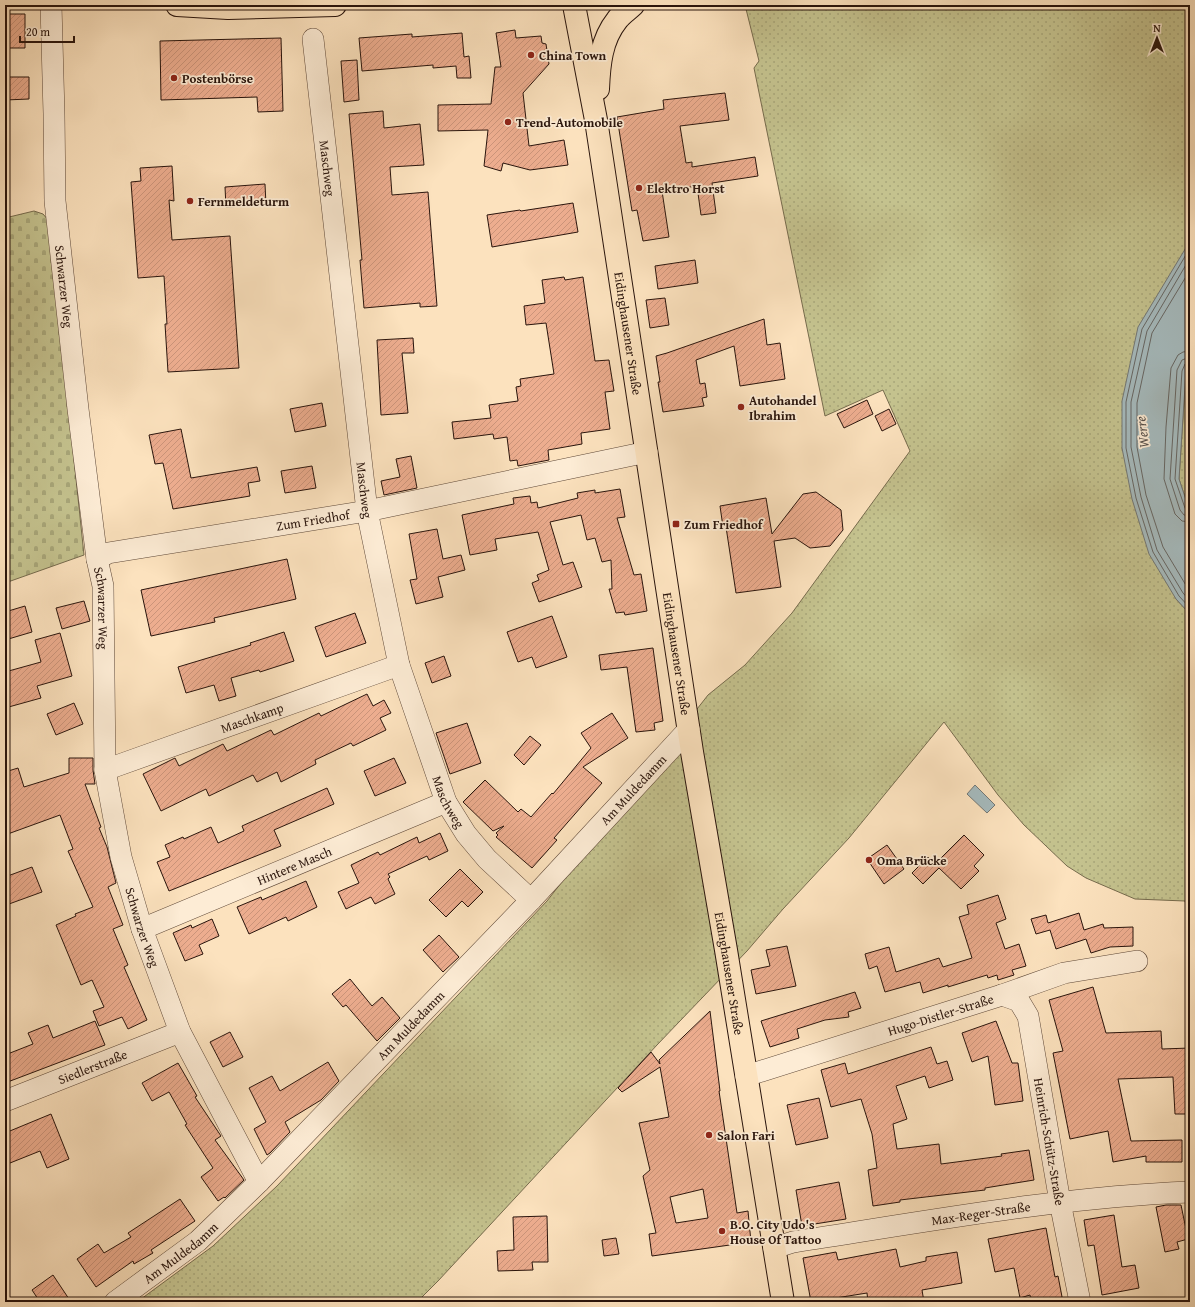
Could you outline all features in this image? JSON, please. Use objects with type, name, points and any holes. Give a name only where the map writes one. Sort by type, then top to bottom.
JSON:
[{"type":"main road","points":[[181,5],[228,8],[335,5]]},
{"type":"main road","name":"Eidinghausener Straße","points":[[574,5],[596,120],[692,752],[726,950],[783,1302]]},
{"type":"main road","points":[[596,120],[599,67],[607,36],[617,20],[633,5]]},
{"type":"street","name":"Schwarzer Weg","points":[[51,5],[55,200],[78,409],[97,559],[103,586],[106,770],[122,857],[142,929],[180,1032],[259,1182]]},
{"type":"street","name":"Maschweg","points":[[313,39],[366,511],[399,665],[446,802],[466,834],[483,854],[530,900]]},
{"type":"street","name":"Zum Friedhof","points":[[97,559],[108,553],[366,511],[647,452]]},
{"type":"street","name":"Maschkamp","points":[[106,770],[399,665]]},
{"type":"street","name":"Am Muldedamm","points":[[115,1302],[198,1241],[259,1182],[530,900],[689,729]]},
{"type":"street","name":"Hintere Masch","points":[[142,929],[446,802]]},
{"type":"street","name":"Hugo-Distler-Straße","points":[[746,1076],[1064,974],[1137,961]]},
{"type":"street","name":"Heinrich-Schütz-Straße","points":[[1002,995],[1019,1001],[1028,1016],[1060,1202],[1080,1302]]},
{"type":"street","name":"Siedlerstraße","points":[[5,1101],[180,1032]]},
{"type":"street","name":"Max-Reger-Straße","points":[[774,1248],[793,1242],[1060,1202],[1140,1194],[1190,1192]]},
{"type":"green space","points":[[745,5],[1190,5],[1190,241],[1122,448],[1176,599],[1190,614],[1190,919],[1185,901],[1135,899],[1086,878],[1067,866],[1024,825],[998,795],[944,722],[849,838],[783,909],[747,951],[417,1302],[137,1302],[213,1246],[277,1186],[547,901],[708,695],[745,665],[792,613],[910,451],[883,390],[825,416],[754,68],[759,61]]},
{"type":"green space","points":[[34,211],[43,214],[49,221],[84,555],[5,583],[5,218]]},
{"type":"green space","points":[[1190,363],[1190,512],[1179,479],[1186,371]]},
{"type":"water","name":"Werre","points":[[1190,241],[1190,363],[1186,371],[1179,479],[1190,512],[1190,614],[1176,599],[1149,554],[1132,499],[1122,448],[1122,401],[1138,327]]},
{"type":"water","points":[[975,785],[995,805],[987,813],[967,794]]},
{"type":"building","points":[[5,14],[25,14],[25,48],[5,48]]},
{"type":"building","points":[[515,30],[516,38],[541,36],[542,43],[546,44],[549,64],[523,93],[529,146],[564,140],[568,165],[530,170],[503,163],[501,171],[484,166],[488,130],[438,131],[438,105],[491,104],[495,67],[501,67],[496,33]]},
{"type":"building","points":[[462,33],[464,57],[469,56],[471,78],[457,78],[456,66],[433,68],[433,65],[362,71],[359,38],[412,34],[412,37]]},
{"type":"building","points":[[281,38],[283,111],[258,112],[257,97],[161,100],[160,41]]},
{"type":"building","points":[[357,60],[359,100],[344,102],[341,61]]},
{"type":"building","points":[[5,77],[29,77],[29,99],[5,100]]},
{"type":"building","points":[[725,93],[729,120],[680,126],[686,163],[692,162],[692,167],[755,157],[758,176],[712,183],[716,213],[701,215],[697,186],[662,191],[669,237],[643,241],[637,210],[632,211],[617,117],[664,109],[663,100]]},
{"type":"building","points":[[383,111],[384,128],[420,124],[424,165],[390,167],[392,195],[428,192],[437,306],[420,307],[420,303],[364,308],[360,260],[362,260],[349,114]]},
{"type":"building","points":[[172,166],[174,201],[169,200],[172,240],[230,236],[239,368],[168,372],[164,276],[138,278],[131,182],[141,181],[140,168]]},
{"type":"building","points":[[265,184],[266,205],[226,207],[225,187]]},
{"type":"building","points":[[573,203],[578,232],[492,247],[487,215]]},
{"type":"building","points":[[695,260],[698,283],[658,289],[655,266]]},
{"type":"building","points":[[564,277],[565,280],[583,277],[595,361],[609,360],[614,391],[605,392],[610,429],[581,433],[582,444],[548,450],[549,460],[518,466],[517,460],[510,461],[507,437],[494,439],[493,434],[454,439],[452,422],[491,418],[489,405],[518,401],[516,387],[521,386],[520,379],[554,374],[546,323],[526,325],[524,306],[545,303],[542,280]]},
{"type":"building","points":[[665,298],[669,325],[650,328],[646,300]]},
{"type":"building","points":[[764,319],[767,345],[780,343],[785,379],[740,386],[734,346],[696,360],[700,384],[705,383],[707,397],[702,398],[704,406],[663,412],[658,382],[660,382],[656,356]]},
{"type":"building","points":[[413,338],[414,353],[402,353],[408,413],[381,415],[377,340]]},
{"type":"building","points":[[867,400],[873,414],[844,428],[837,414]]},
{"type":"building","points":[[322,403],[326,426],[295,432],[290,409]]},
{"type":"building","points":[[889,409],[896,424],[882,431],[875,416]]},
{"type":"building","points":[[181,429],[191,478],[257,467],[260,481],[248,483],[250,496],[173,509],[163,463],[155,464],[149,435]]},
{"type":"building","points":[[411,456],[417,488],[384,495],[381,481],[400,477],[396,459]]},
{"type":"building","points":[[312,466],[316,488],[285,493],[281,471]]},
{"type":"building","points":[[620,489],[625,517],[617,518],[634,575],[641,574],[647,611],[625,615],[624,612],[616,613],[609,589],[612,589],[611,560],[602,562],[595,538],[587,540],[581,515],[550,522],[563,565],[573,562],[582,587],[539,602],[532,583],[539,580],[537,575],[549,570],[538,532],[495,539],[497,550],[470,555],[462,515],[514,504],[513,498],[530,496],[531,503],[537,502],[538,508],[578,498],[577,493],[595,490],[595,493]]},
{"type":"building","points":[[816,492],[841,510],[843,530],[830,546],[810,548],[795,538],[774,541],[781,587],[736,593],[726,527],[723,527],[720,506],[766,498],[772,534],[803,494]]},
{"type":"building","points":[[437,529],[443,559],[461,555],[465,570],[438,577],[443,597],[416,604],[410,580],[417,579],[409,534]]},
{"type":"building","points":[[287,559],[296,599],[214,618],[215,622],[151,636],[141,590]]},
{"type":"building","points":[[84,601],[90,621],[62,629],[56,608]]},
{"type":"building","points":[[25,606],[32,632],[5,640],[5,612]]},
{"type":"building","points":[[355,613],[366,643],[326,657],[315,627]]},
{"type":"building","points":[[552,616],[567,657],[536,668],[532,657],[518,662],[507,632]]},
{"type":"building","points":[[284,632],[294,661],[260,672],[259,670],[231,678],[236,696],[219,701],[214,685],[186,693],[178,667],[251,645],[250,643]]},
{"type":"building","points":[[60,633],[72,676],[37,686],[41,698],[5,708],[5,672],[41,662],[35,640]]},
{"type":"building","points":[[653,648],[663,721],[654,723],[655,730],[636,732],[627,667],[601,670],[599,655]]},
{"type":"building","points":[[444,656],[451,676],[432,683],[425,663]]},
{"type":"building","points":[[367,694],[373,706],[384,700],[391,713],[380,718],[386,730],[353,746],[351,743],[315,760],[316,764],[281,782],[277,772],[257,782],[253,775],[209,796],[206,789],[161,811],[143,774],[175,758],[179,766],[223,744],[227,751],[271,730],[274,735],[319,713],[321,716]]},
{"type":"building","points":[[74,703],[83,724],[56,735],[47,714]]},
{"type":"building","points":[[612,713],[628,738],[583,767],[602,783],[554,838],[557,840],[532,868],[496,837],[498,835],[496,833],[504,826],[493,831],[463,802],[485,780],[518,812],[521,809],[531,817],[552,793],[553,794],[591,748],[581,733]]},
{"type":"building","points":[[467,723],[481,763],[450,774],[436,733]]},
{"type":"building","points":[[530,736],[541,745],[524,765],[514,755]]},
{"type":"building","points":[[69,758],[93,758],[95,784],[85,784],[101,827],[99,828],[107,847],[116,883],[108,887],[123,925],[113,929],[128,965],[124,967],[147,1020],[128,1029],[122,1017],[99,1026],[93,1011],[104,1007],[92,980],[81,985],[56,925],[76,916],[75,914],[93,907],[68,851],[73,849],[60,815],[5,835],[5,772],[18,768],[24,787],[69,773]]},
{"type":"building","points":[[394,758],[406,783],[375,796],[364,771]]},
{"type":"building","points":[[327,788],[334,804],[274,830],[281,846],[169,891],[157,862],[170,857],[165,845],[183,837],[184,839],[211,827],[218,843],[244,831],[242,826]]},
{"type":"building","points":[[440,833],[448,851],[429,860],[427,856],[388,874],[390,877],[388,879],[395,894],[375,904],[371,897],[346,909],[338,892],[359,883],[351,865],[378,852],[380,855],[417,837],[419,843]]},
{"type":"building","points":[[964,835],[984,855],[974,866],[979,871],[961,889],[939,868],[923,884],[912,873],[928,857],[935,864]]},
{"type":"building","points":[[887,845],[904,869],[884,884],[867,859]]},
{"type":"building","points":[[32,867],[42,892],[9,904],[5,894],[5,877]]},
{"type":"building","points":[[460,869],[483,892],[468,907],[462,901],[446,917],[429,900]]},
{"type":"building","points":[[306,881],[317,907],[288,921],[286,917],[249,934],[237,907],[261,897],[262,900]]},
{"type":"building","points":[[998,895],[1006,919],[996,923],[1005,949],[1019,944],[1026,966],[1012,970],[1014,975],[998,980],[997,975],[988,978],[987,975],[923,993],[920,982],[885,992],[877,966],[869,969],[865,954],[889,947],[896,972],[939,958],[943,967],[972,958],[959,917],[969,914],[967,905]]},
{"type":"building","points":[[1079,913],[1084,930],[1103,924],[1104,928],[1133,927],[1133,946],[1110,947],[1091,953],[1086,939],[1056,949],[1050,930],[1036,934],[1031,919],[1046,915],[1048,923]]},
{"type":"building","points":[[212,919],[219,936],[199,945],[203,954],[185,961],[173,933],[191,925],[192,928]]},
{"type":"building","points":[[439,935],[459,957],[443,972],[423,950]]},
{"type":"building","points":[[787,946],[796,986],[756,994],[751,970],[770,966],[766,950]]},
{"type":"building","points":[[350,979],[372,1006],[382,997],[400,1018],[377,1041],[346,1005],[343,1007],[332,994]]},
{"type":"building","points":[[1093,987],[1106,1033],[1161,1031],[1162,1049],[1190,1048],[1190,1114],[1175,1114],[1173,1077],[1118,1079],[1131,1141],[1182,1140],[1182,1162],[1146,1162],[1146,1156],[1113,1162],[1108,1131],[1070,1139],[1053,1053],[1063,1051],[1049,1000]]},
{"type":"building","points":[[855,992],[861,1008],[848,1012],[849,1017],[825,1020],[797,1029],[799,1038],[770,1047],[761,1021]]},
{"type":"building","points":[[710,1011],[719,1091],[737,1213],[748,1211],[751,1242],[652,1256],[649,1234],[656,1233],[643,1176],[650,1170],[639,1123],[669,1117],[660,1067],[622,1092],[618,1088],[651,1052],[660,1064],[659,1060]],"holes":[[[703,1189],[708,1218],[676,1223],[670,1197]]]},
{"type":"building","points":[[95,1021],[105,1045],[5,1083],[5,1055],[33,1044],[28,1033],[48,1025],[53,1038]]},
{"type":"building","points":[[996,1021],[1012,1063],[1018,1063],[1023,1101],[995,1105],[988,1056],[972,1062],[962,1033]]},
{"type":"building","points":[[230,1032],[243,1057],[223,1067],[210,1042]]},
{"type":"building","points":[[931,1047],[937,1064],[947,1061],[953,1080],[929,1088],[925,1076],[896,1086],[907,1119],[893,1124],[897,1149],[939,1144],[941,1164],[1002,1156],[1001,1154],[1029,1150],[1034,1180],[985,1188],[985,1190],[900,1200],[900,1202],[873,1206],[868,1170],[877,1168],[872,1134],[861,1099],[831,1107],[821,1070],[845,1063],[848,1074]]},
{"type":"building","points":[[328,1062],[339,1081],[321,1100],[285,1122],[290,1132],[267,1155],[254,1129],[266,1122],[249,1088],[272,1076],[280,1091]]},
{"type":"building","points":[[178,1063],[197,1096],[195,1097],[221,1136],[215,1140],[244,1180],[225,1198],[224,1197],[218,1201],[201,1177],[213,1168],[185,1125],[187,1124],[169,1092],[152,1101],[142,1083]]},
{"type":"building","points":[[819,1098],[828,1138],[796,1145],[787,1105]]},
{"type":"building","points":[[51,1114],[69,1159],[47,1168],[40,1151],[5,1165],[5,1133]]},
{"type":"building","points":[[839,1182],[846,1219],[802,1226],[796,1190]]},
{"type":"building","points":[[180,1199],[195,1221],[151,1250],[153,1253],[134,1264],[133,1261],[96,1287],[77,1259],[98,1244],[104,1253],[131,1237],[128,1233]]},
{"type":"building","points":[[1181,1205],[1188,1239],[1177,1242],[1179,1249],[1165,1252],[1156,1207]]},
{"type":"building","points":[[1114,1215],[1122,1267],[1135,1265],[1139,1288],[1102,1295],[1094,1245],[1088,1246],[1084,1220]]},
{"type":"building","points":[[547,1216],[548,1262],[532,1262],[533,1270],[498,1271],[497,1251],[514,1250],[513,1217]]},
{"type":"building","points":[[1046,1228],[1055,1277],[1058,1276],[1063,1302],[1031,1302],[1030,1295],[1020,1298],[1014,1268],[995,1272],[988,1239]]},
{"type":"building","points":[[616,1238],[619,1254],[604,1256],[602,1240]]},
{"type":"building","points":[[896,1249],[900,1267],[926,1261],[926,1257],[957,1252],[962,1283],[922,1290],[924,1302],[868,1302],[867,1293],[811,1302],[803,1258],[836,1252],[838,1260]]},
{"type":"building","points":[[53,1275],[71,1302],[40,1302],[32,1290]]},
{"type":"place","name":"China Town","points":[[531,55]]},
{"type":"place","name":"Postenbörse","points":[[174,78]]},
{"type":"place","name":"Trend-Automobile","points":[[508,122]]},
{"type":"place","name":"Elektro Horst","points":[[639,188]]},
{"type":"place","name":"Fernmeldeturm","points":[[190,201]]},
{"type":"place","name":"Autohandel Ibrahim","points":[[741,407]]},
{"type":"place","name":"Zum Friedhof","points":[[676,524]]},
{"type":"place","name":"Oma Brücke","points":[[869,860]]},
{"type":"place","name":"Salon Fari","points":[[709,1135]]},
{"type":"place","name":"B.O. City Udo's House Of Tattoo","points":[[722,1231]]}]
